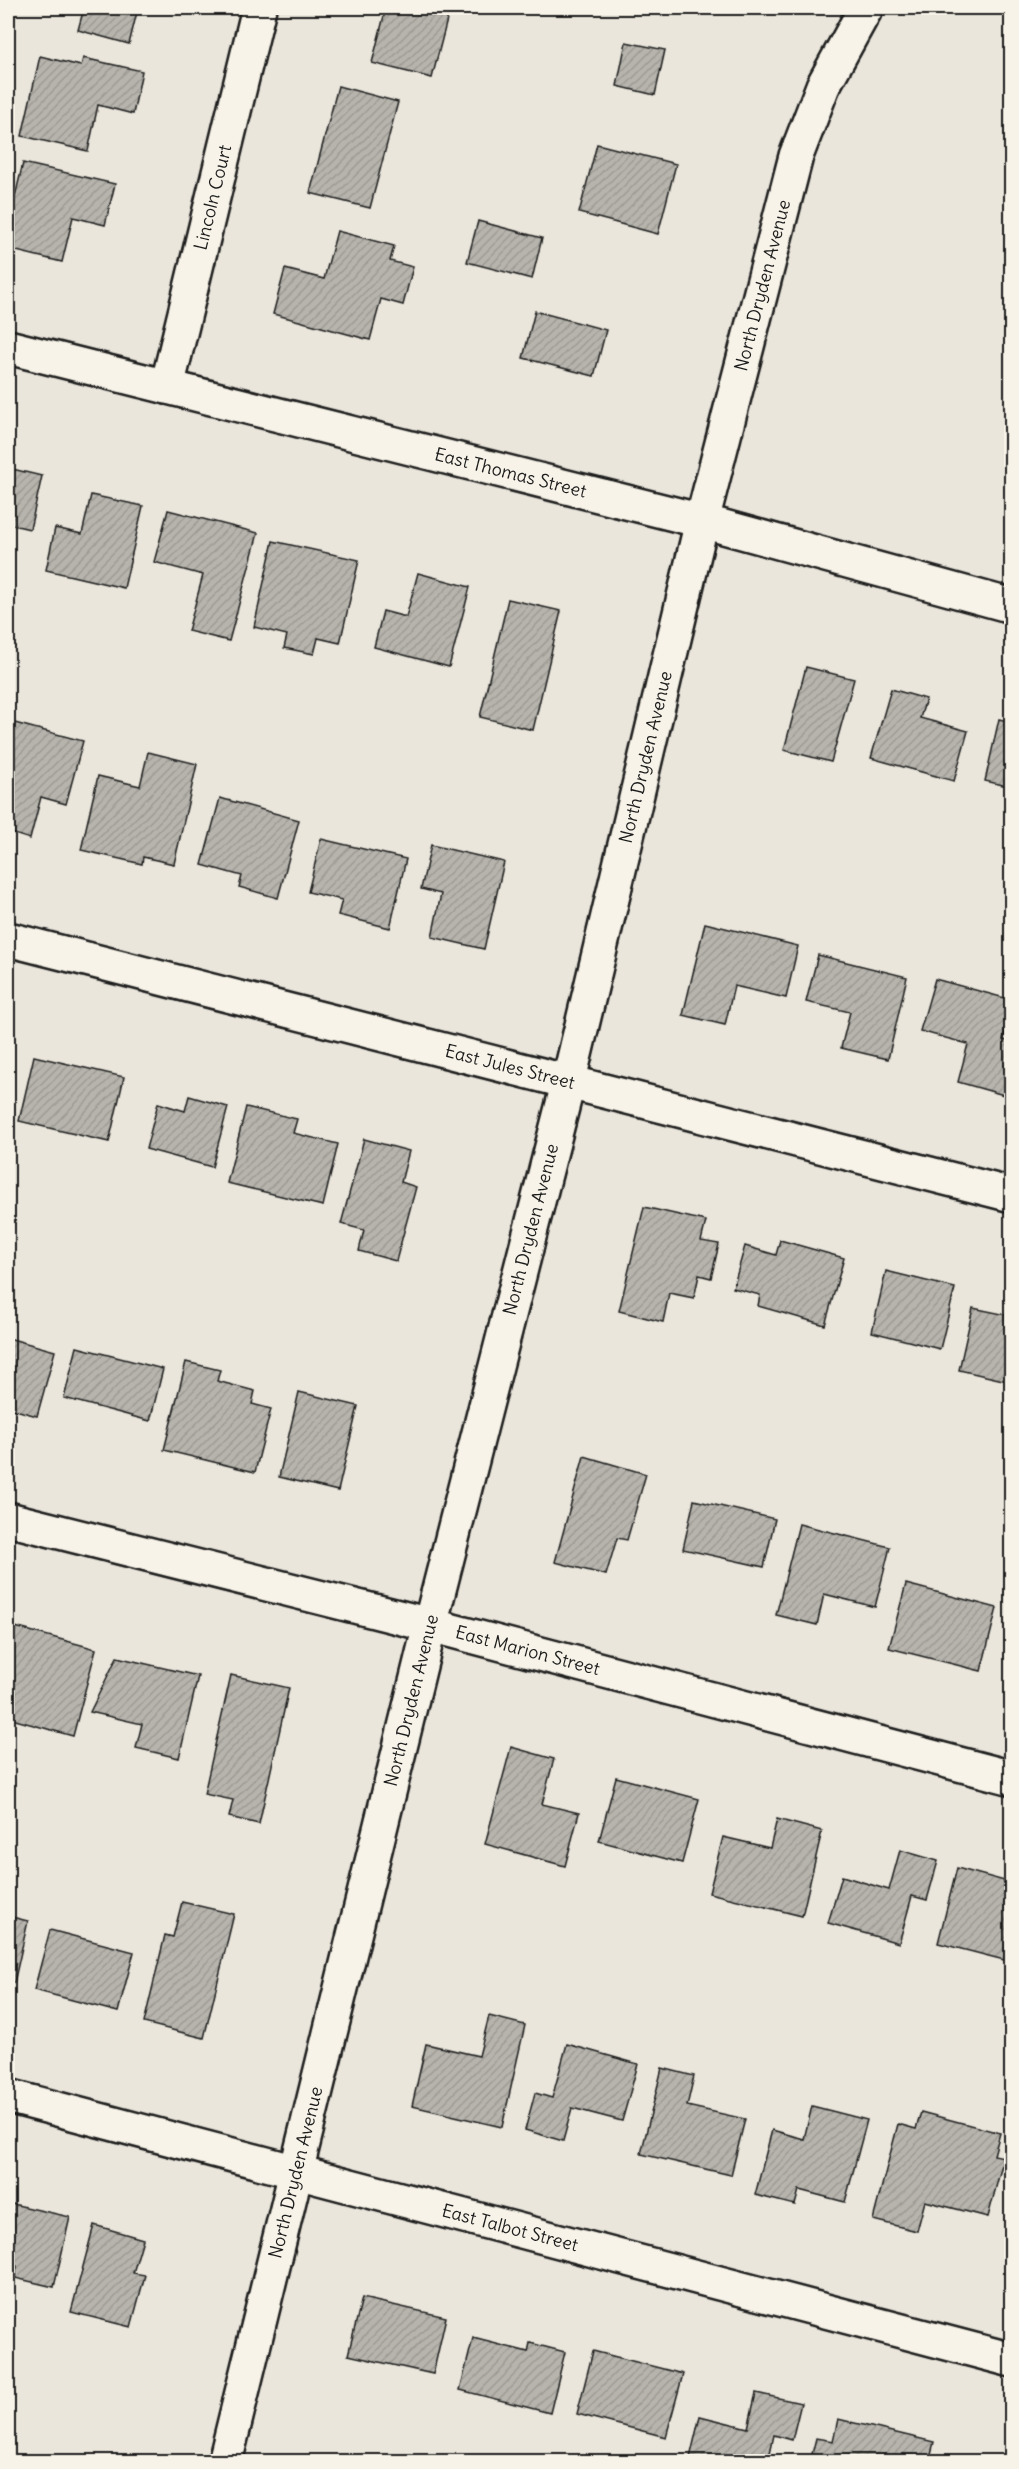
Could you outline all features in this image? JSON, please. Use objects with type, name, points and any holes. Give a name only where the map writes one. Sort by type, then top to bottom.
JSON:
[{"type":"street","name":"Lincoln Court","points":[[167,387],[259,8]]},
{"type":"street","name":"North Dryden Avenue","points":[[225,2462],[430,1625],[568,1084],[702,521],[796,156],[823,86],[866,8]]},
{"type":"street","name":"East Thomas Street","points":[[8,348],[702,521],[1011,606]]},
{"type":"street","name":"East Jules Street","points":[[8,939],[568,1084],[1011,1195]]},
{"type":"street","name":"East Marion Street","points":[[8,1519],[430,1625],[1011,1778]]},
{"type":"street","name":"East Talbot Street","points":[[8,2096],[1011,2360]]},
{"type":"building","points":[[84,8],[138,8],[129,44],[78,30]]},
{"type":"building","points":[[386,8],[450,8],[432,78],[372,63]]},
{"type":"building","points":[[626,42],[665,50],[655,95],[617,86]]},
{"type":"building","points":[[40,56],[81,66],[83,58],[142,71],[133,114],[98,105],[88,151],[22,136]]},
{"type":"building","points":[[338,86],[398,102],[370,208],[310,193]]},
{"type":"building","points":[[597,144],[676,164],[658,234],[579,213]]},
{"type":"building","points":[[23,163],[115,184],[105,225],[73,217],[62,262],[8,249],[8,226]]},
{"type":"building","points":[[478,221],[542,238],[532,279],[467,262]]},
{"type":"building","points":[[337,231],[394,246],[390,261],[413,267],[403,305],[381,299],[370,340],[273,314],[285,269],[324,279]]},
{"type":"building","points":[[535,311],[606,330],[594,376],[523,358]]},
{"type":"building","points":[[8,468],[42,476],[30,529],[8,524]]},
{"type":"building","points":[[91,495],[143,506],[124,588],[46,570],[55,528],[82,534]]},
{"type":"building","points":[[168,510],[258,533],[229,641],[188,631],[203,575],[154,562]]},
{"type":"building","points":[[273,541],[359,560],[340,643],[318,638],[314,654],[284,648],[287,635],[254,627]]},
{"type":"building","points":[[418,573],[470,587],[449,667],[374,647],[383,611],[406,617]]},
{"type":"building","points":[[508,599],[561,611],[533,730],[480,717]]},
{"type":"building","points":[[806,667],[854,679],[831,762],[784,750]]},
{"type":"building","points":[[891,689],[926,699],[920,718],[968,731],[954,781],[871,758]]},
{"type":"building","points":[[999,719],[1012,722],[1012,787],[985,781]]},
{"type":"building","points":[[11,722],[83,741],[66,804],[41,797],[30,839],[8,832],[8,736]]},
{"type":"building","points":[[148,752],[197,764],[174,864],[143,857],[142,864],[81,850],[98,776],[140,786]]},
{"type":"building","points":[[220,798],[299,820],[278,898],[239,887],[242,876],[202,865]]},
{"type":"building","points":[[321,839],[406,859],[390,928],[338,915],[342,900],[308,892]]},
{"type":"building","points":[[431,845],[504,862],[484,949],[432,937],[441,894],[421,889]]},
{"type":"building","points":[[705,923],[798,946],[786,998],[734,986],[725,1025],[683,1015]]},
{"type":"building","points":[[818,955],[907,977],[888,1059],[841,1048],[850,1012],[806,1002]]},
{"type":"building","points":[[935,979],[1012,1000],[1003,1040],[1012,1042],[1012,1067],[1004,1095],[958,1082],[968,1044],[920,1031]]},
{"type":"building","points":[[34,1056],[124,1077],[109,1142],[19,1121]]},
{"type":"building","points":[[189,1096],[228,1107],[212,1167],[146,1149],[158,1103],[185,1111]]},
{"type":"building","points":[[246,1107],[297,1119],[293,1133],[338,1144],[323,1206],[227,1183]]},
{"type":"building","points":[[364,1139],[409,1151],[401,1182],[416,1187],[396,1261],[359,1251],[364,1230],[341,1224]]},
{"type":"building","points":[[644,1207],[706,1221],[701,1241],[719,1244],[711,1278],[699,1275],[694,1298],[669,1293],[663,1322],[619,1311]]},
{"type":"building","points":[[780,1240],[844,1258],[825,1325],[758,1306],[760,1295],[733,1288],[745,1246],[776,1255]]},
{"type":"building","points":[[886,1271],[955,1288],[940,1349],[872,1332]]},
{"type":"building","points":[[973,1308],[1012,1316],[1012,1382],[959,1370]]},
{"type":"building","points":[[8,1338],[55,1351],[37,1416],[8,1408]]},
{"type":"building","points":[[77,1347],[163,1369],[150,1421],[64,1398]]},
{"type":"building","points":[[186,1362],[220,1370],[217,1381],[255,1391],[252,1404],[271,1409],[255,1472],[164,1450]]},
{"type":"building","points":[[299,1392],[358,1406],[338,1491],[279,1477]]},
{"type":"building","points":[[584,1456],[646,1474],[627,1540],[617,1538],[606,1575],[555,1562]]},
{"type":"building","points":[[694,1500],[775,1519],[764,1567],[683,1549]]},
{"type":"building","points":[[799,1524],[890,1547],[875,1607],[824,1594],[817,1625],[776,1615]]},
{"type":"building","points":[[906,1584],[997,1608],[981,1671],[889,1648]]},
{"type":"building","points":[[8,1625],[96,1649],[73,1736],[8,1718],[12,1694],[8,1693]]},
{"type":"building","points":[[117,1657],[198,1676],[179,1758],[136,1748],[142,1724],[90,1712]]},
{"type":"building","points":[[231,1675],[289,1688],[259,1824],[229,1817],[233,1800],[204,1794]]},
{"type":"building","points":[[511,1747],[554,1759],[542,1804],[579,1813],[565,1866],[485,1844]]},
{"type":"building","points":[[616,1777],[699,1799],[682,1863],[599,1841]]},
{"type":"building","points":[[777,1819],[822,1831],[802,1916],[709,1893],[723,1837],[770,1848]]},
{"type":"building","points":[[900,1850],[938,1861],[927,1900],[912,1896],[899,1943],[828,1923],[842,1876],[889,1890]]},
{"type":"building","points":[[957,1868],[1012,1883],[1012,1962],[938,1943]]},
{"type":"building","points":[[182,1902],[234,1914],[204,2038],[144,2023],[165,1935],[173,1937]]},
{"type":"building","points":[[8,1916],[28,1921],[14,1983],[8,1982]]},
{"type":"building","points":[[50,1930],[134,1952],[118,2012],[34,1990]]},
{"type":"building","points":[[489,2016],[525,2025],[502,2127],[412,2106],[426,2044],[479,2056]]},
{"type":"building","points":[[567,2044],[638,2064],[622,2121],[572,2108],[563,2141],[525,2130],[535,2093],[552,2098]]},
{"type":"building","points":[[662,2068],[694,2076],[687,2106],[745,2119],[731,2175],[641,2154]]},
{"type":"building","points":[[812,2106],[867,2120],[845,2202],[799,2190],[795,2205],[755,2195],[772,2130],[804,2139]]},
{"type":"building","points":[[921,2112],[1000,2133],[994,2155],[1004,2157],[988,2217],[925,2201],[917,2231],[873,2220],[898,2124],[916,2129]]},
{"type":"building","points":[[8,2203],[70,2217],[54,2287],[15,2278],[17,2266],[8,2264]]},
{"type":"building","points":[[94,2225],[143,2239],[133,2273],[145,2275],[131,2327],[71,2312]]},
{"type":"building","points":[[362,2298],[446,2317],[433,2374],[348,2355]]},
{"type":"building","points":[[473,2338],[528,2352],[530,2343],[565,2352],[550,2413],[460,2390]]},
{"type":"building","points":[[593,2351],[683,2374],[666,2437],[577,2414]]},
{"type":"building","points":[[756,2393],[801,2403],[792,2440],[774,2435],[768,2462],[689,2462],[700,2416],[748,2428]]},
{"type":"building","points":[[838,2419],[934,2442],[929,2462],[810,2462],[816,2438],[833,2441]]}]
